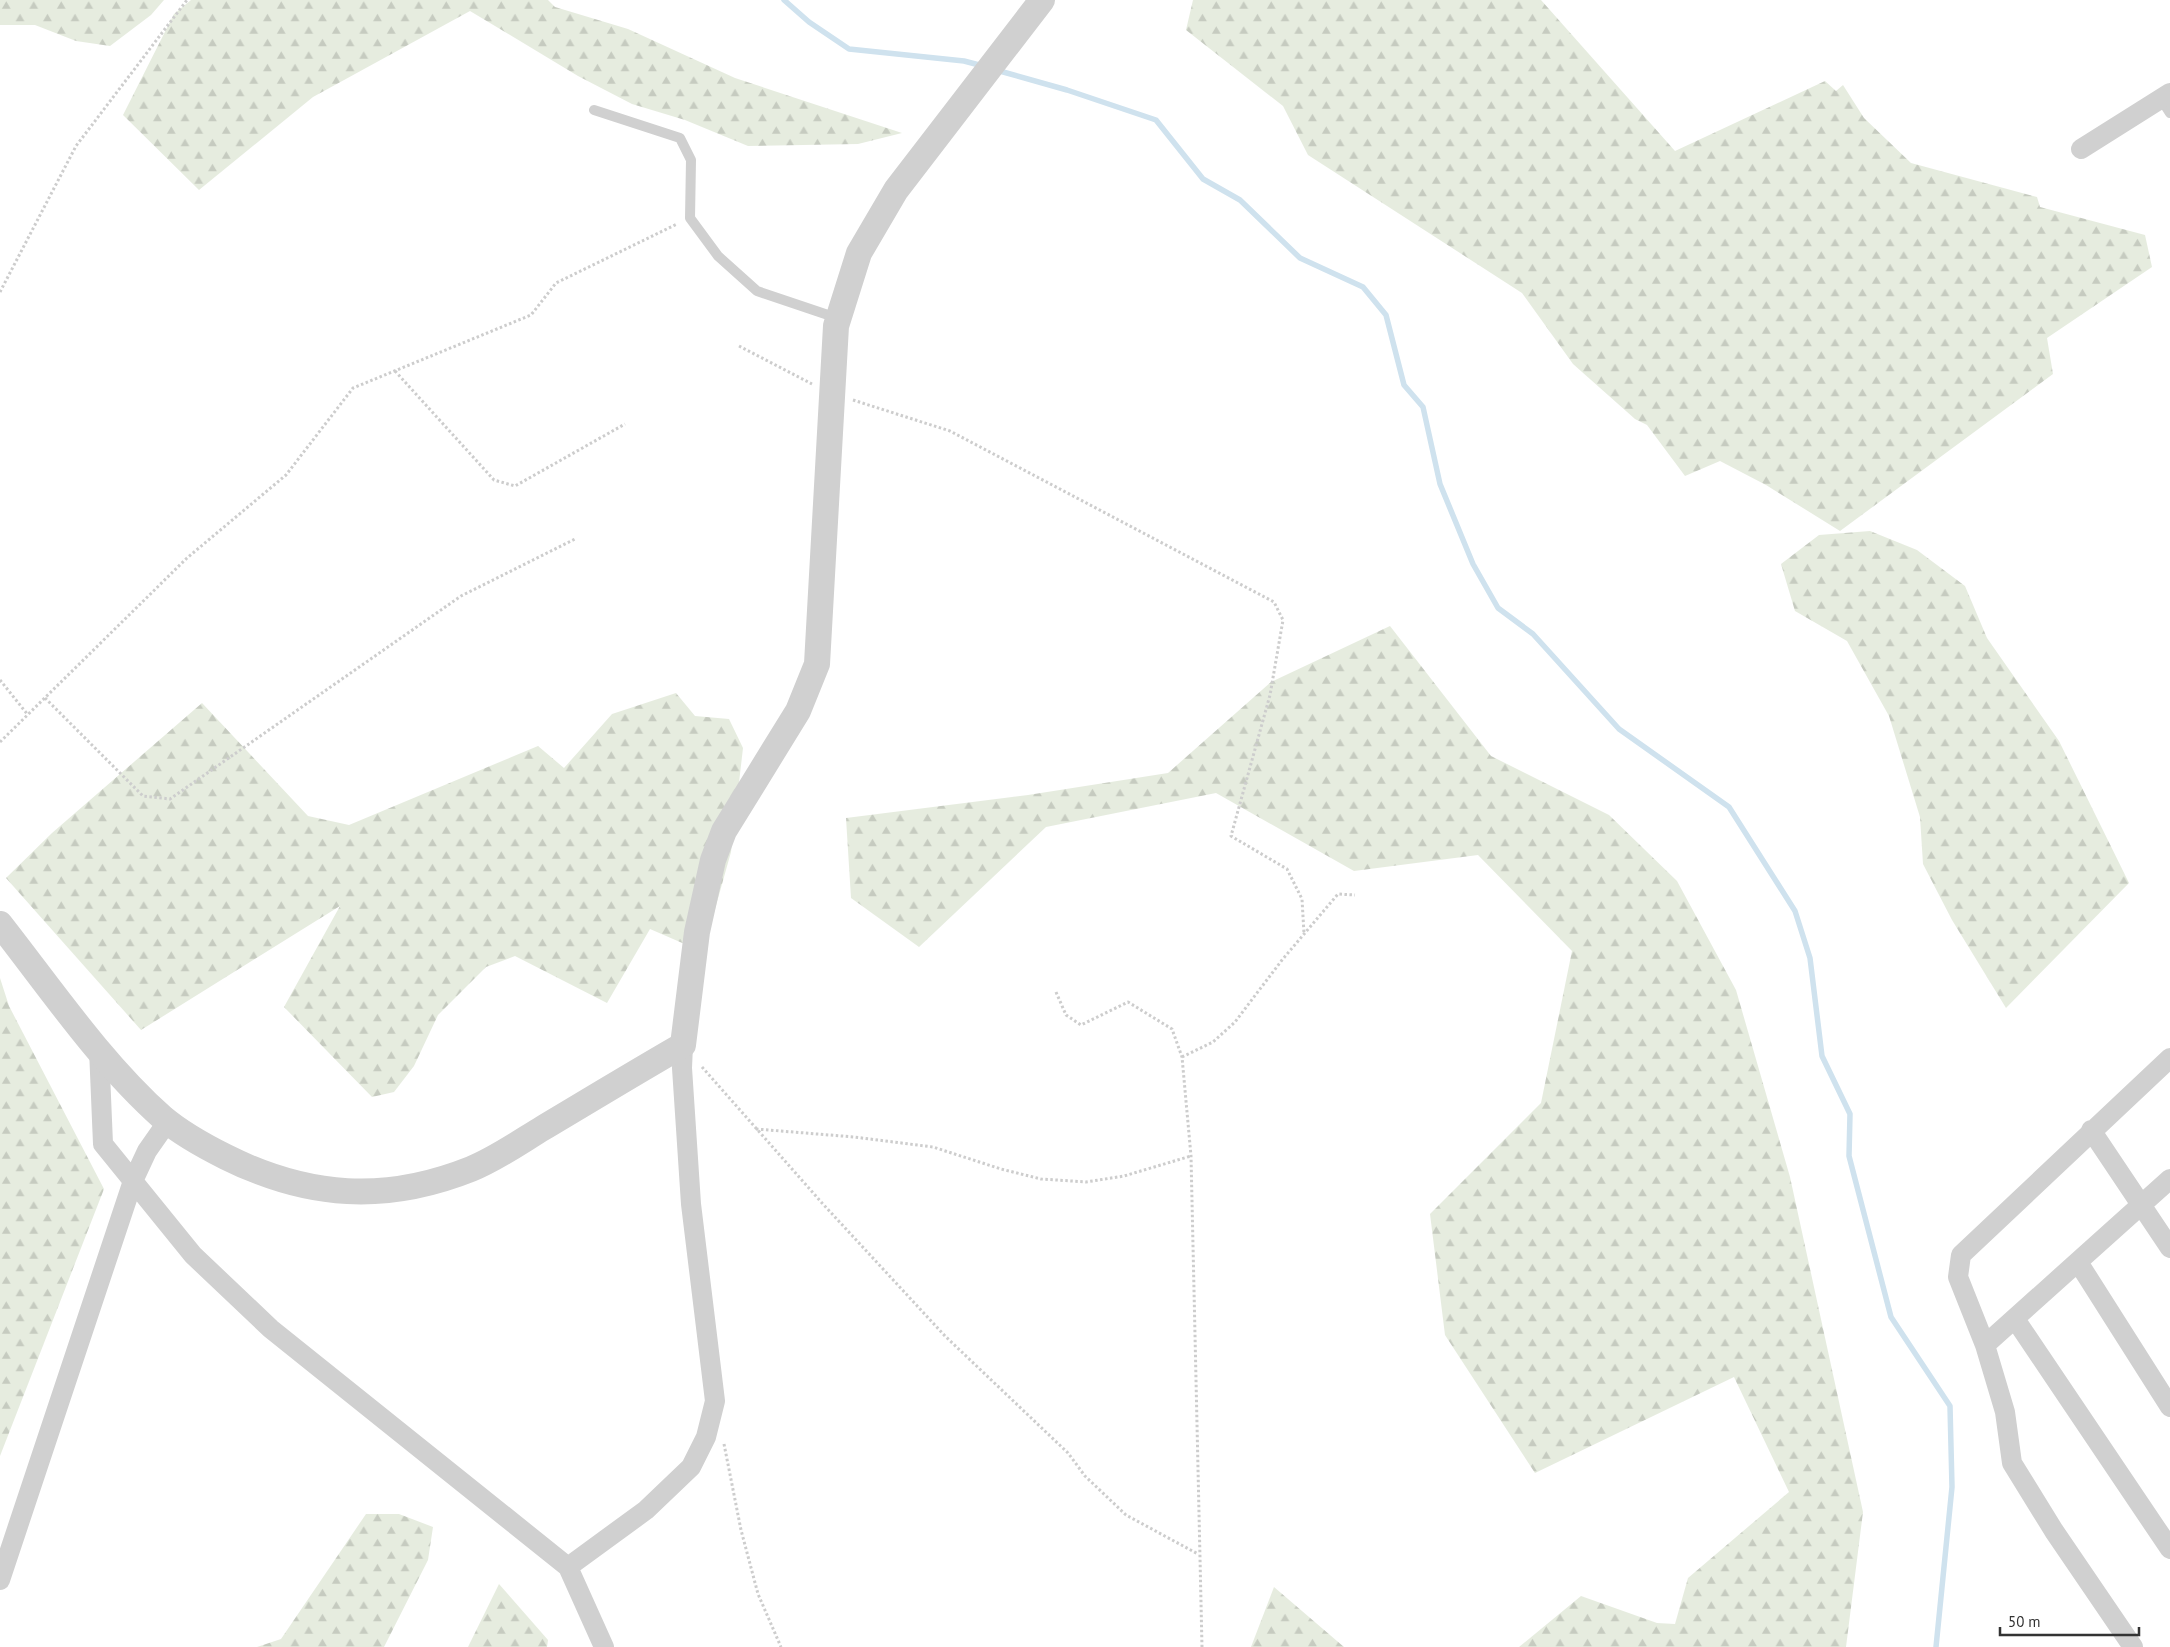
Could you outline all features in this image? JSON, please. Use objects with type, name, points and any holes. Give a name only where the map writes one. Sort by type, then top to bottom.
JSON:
[{"type":"street","points":[[568,1567],[646,1510],[690,1467],[706,1437],[715,1401],[691,1204],[682,1068],[683,1045],[697,932],[713,860],[724,831],[798,711],[817,664],[838,318],[859,252],[896,190],[1042,0]]},
{"type":"street","points":[[2081,148],[2167,102]]},
{"type":"street","points":[[0,924],[100,1049],[168,1121],[201,1144],[247,1168],[292,1184],[335,1191],[388,1191],[433,1182],[473,1168],[683,1045]]},
{"type":"street","points":[[100,1049],[103,1144],[193,1255],[270,1330],[568,1567],[604,1647]]},
{"type":"street","points":[[2133,1647],[2054,1531],[2012,1463],[2005,1412],[1985,1346],[1958,1277],[1961,1255],[2091,1130],[2170,1058]]},
{"type":"street","points":[[0,1580],[133,1181],[147,1151],[168,1121]]},
{"type":"street","points":[[2091,1130],[2170,1248]]},
{"type":"street","points":[[1985,1346],[2170,1179]]},
{"type":"street","points":[[2078,1262],[2170,1407]]},
{"type":"street","points":[[2015,1318],[2170,1549]]},
{"type":"lane","points":[[594,110],[680,138],[690,160],[690,218],[718,256],[757,291],[838,318]]},
{"type":"path","points":[[0,292],[76,146],[187,0]]},
{"type":"path","points":[[0,742],[187,558],[286,475],[353,388],[531,315],[556,283],[690,218]]},
{"type":"path","points":[[739,346],[832,394],[896,412],[950,431],[1274,602],[1283,620],[1270,695],[1231,836],[1288,869],[1302,899],[1304,934]]},
{"type":"path","points":[[395,371],[494,480],[515,486],[625,424]]},
{"type":"path","points":[[45,698],[144,796],[170,799],[461,596],[575,538]]},
{"type":"path","points":[[0,680],[28,715]]},
{"type":"path","points":[[1182,1057],[1212,1042],[1235,1022],[1338,894],[1355,895]]},
{"type":"path","points":[[1056,992],[1066,1016],[1081,1025],[1128,1002],[1172,1029],[1182,1057],[1191,1156],[1198,1554],[1201,1578],[1202,1647]]},
{"type":"path","points":[[683,1045],[756,1129],[945,1336],[1068,1453],[1085,1476],[1126,1515],[1198,1554]]},
{"type":"path","points":[[756,1129],[854,1137],[933,1147],[1001,1169],[1040,1179],[1086,1182],[1124,1176],[1191,1156]]},
{"type":"path","points":[[722,1438],[741,1530],[758,1594],[781,1647]]},
{"type":"green space","points":[[0,0],[164,0],[151,15],[110,46],[76,41],[35,25],[0,25]]},
{"type":"green space","points":[[191,0],[548,0],[555,7],[628,29],[735,78],[902,133],[858,144],[748,146],[685,120],[632,104],[578,76],[470,11],[313,97],[199,190],[123,115],[174,14]]},
{"type":"green space","points":[[1193,0],[1541,0],[1675,151],[1825,81],[1836,91],[1843,85],[1864,118],[1911,163],[2037,197],[2040,207],[2145,235],[2152,267],[2047,338],[2053,374],[1840,531],[1766,485],[1720,461],[1685,476],[1647,425],[1635,419],[1573,364],[1522,293],[1308,155],[1283,106],[1186,30]]},
{"type":"green space","points":[[1870,531],[1917,550],[1965,586],[1987,638],[2059,741],[2129,883],[2006,1008],[1952,920],[1923,864],[1920,817],[1889,716],[1847,641],[1795,611],[1781,564],[1819,535]]},
{"type":"green space","points":[[1390,626],[1491,756],[1609,815],[1677,881],[1736,990],[1790,1177],[1863,1512],[1846,1647],[1519,1647],[1581,1596],[1657,1623],[1675,1624],[1688,1578],[1789,1492],[1734,1377],[1535,1473],[1445,1335],[1430,1214],[1541,1103],[1572,951],[1478,855],[1354,871],[1216,793],[1046,827],[919,947],[851,898],[846,818],[1028,795],[1168,773],[1271,682]]},
{"type":"green space","points":[[676,693],[695,716],[729,719],[743,748],[731,852],[703,952],[650,929],[607,1003],[515,956],[486,967],[438,1015],[414,1066],[394,1092],[372,1097],[284,1007],[340,906],[141,1030],[6,878],[52,833],[202,703],[308,816],[349,825],[538,746],[564,768],[612,714]]},
{"type":"green space","points":[[0,978],[9,1006],[104,1189],[0,1456]]},
{"type":"green space","points":[[366,1514],[399,1514],[433,1527],[428,1560],[384,1647],[257,1647],[281,1639]]},
{"type":"green space","points":[[499,1584],[548,1640],[547,1647],[468,1647]]},
{"type":"green space","points":[[1274,1587],[1344,1647],[1251,1647]]},
{"type":"waterway","points":[[784,0],[809,22],[849,49],[964,61],[983,66]]},
{"type":"waterway","points":[[996,70],[1067,90],[1156,120],[1203,179],[1240,200],[1300,258],[1363,287],[1386,315],[1404,385],[1423,407],[1440,484],[1473,564],[1498,608],[1533,634],[1619,729],[1729,807],[1795,911],[1810,958],[1822,1056],[1850,1114],[1849,1156],[1891,1317],[1950,1406],[1952,1487],[1936,1647]]}]
